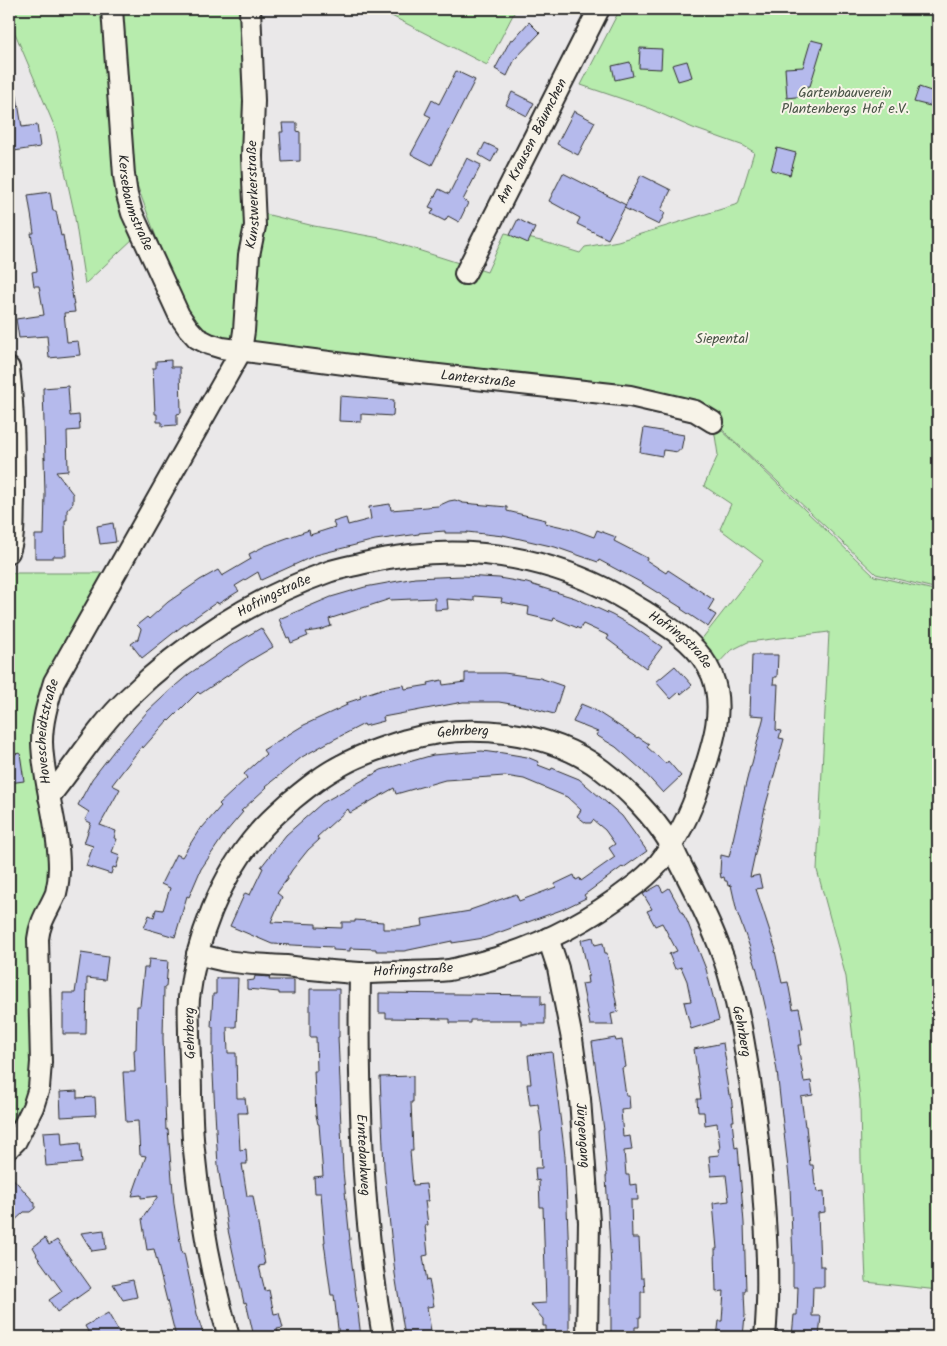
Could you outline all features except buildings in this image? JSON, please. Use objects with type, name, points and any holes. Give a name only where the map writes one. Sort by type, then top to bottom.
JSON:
[{"type":"street","name":"Kersebaumstraße","points":[[112,9],[124,176],[132,213],[180,315],[188,328],[197,338],[209,344],[241,351]]},
{"type":"street","name":"Kunstwerkerstraße","points":[[241,351],[249,255],[255,226],[252,156],[254,101],[250,9]]},
{"type":"street","name":"Am Krausen Bäumchen","points":[[465,274],[599,9]]},
{"type":"street","name":"Lanterstraße","points":[[241,351],[630,396],[696,411],[713,422]]},
{"type":"street","name":"Hovescheidtstraße","points":[[9,1148],[16,1141],[33,1107],[39,1088],[41,1062],[38,939],[40,927],[56,891],[59,869],[57,840],[42,741],[45,710],[54,682],[241,351]]},
{"type":"street","points":[[9,368],[14,460],[13,525],[9,552]]},
{"type":"street","name":"Hofringstraße","points":[[49,797],[68,774],[95,734],[125,700],[186,647],[228,620],[271,597],[330,571],[388,558],[440,552],[487,554],[532,561],[583,578],[624,598],[678,632],[694,646],[704,659],[717,692],[718,712],[707,762],[692,807],[671,845],[657,865],[614,902],[592,916],[548,938],[509,954],[448,970],[360,973],[227,961],[197,954]]},
{"type":"street","name":"Gehrberg","points":[[229,1337],[205,1234],[193,1148],[188,1003],[197,954],[220,892],[239,859],[259,832],[308,787],[339,766],[379,748],[423,735],[461,731],[500,732],[532,737],[570,751],[600,768],[626,791],[655,822],[671,845],[705,912],[732,983],[754,1105],[763,1198],[767,1281],[765,1337]]},
{"type":"street","name":"Jürgengang","points":[[548,938],[558,968],[569,1021],[580,1099],[589,1222],[587,1337]]},
{"type":"street","name":"Erntedankweg","points":[[360,973],[359,1049],[364,1187],[376,1294],[383,1337]]},
{"type":"green space","points":[[9,9],[106,9],[135,237],[85,284],[74,212],[56,130],[9,19]]},
{"type":"green space","name":"Siepental","points":[[120,9],[259,9],[264,130],[261,213],[314,226],[380,238],[487,272],[505,233],[541,241],[580,253],[585,247],[618,241],[738,204],[754,152],[744,146],[693,128],[646,107],[581,85],[620,9],[938,9],[938,589],[876,574],[713,421],[695,410],[209,343],[184,313],[133,174]]},
{"type":"green space","points":[[381,9],[516,9],[487,65]]},
{"type":"green space","points":[[713,422],[874,576],[938,591],[938,1290],[866,1282],[860,1100],[846,977],[817,870],[829,632],[748,642],[730,651],[713,669],[697,645],[763,561],[720,529],[731,504],[704,486],[718,455]]},
{"type":"green space","points":[[9,573],[113,573],[43,711],[53,833],[30,1084],[24,1106],[9,1133]]},
{"type":"park label","name":"Gartenbauverein Plantenbergs Hof e.V.","points":[[845,102]]}]
